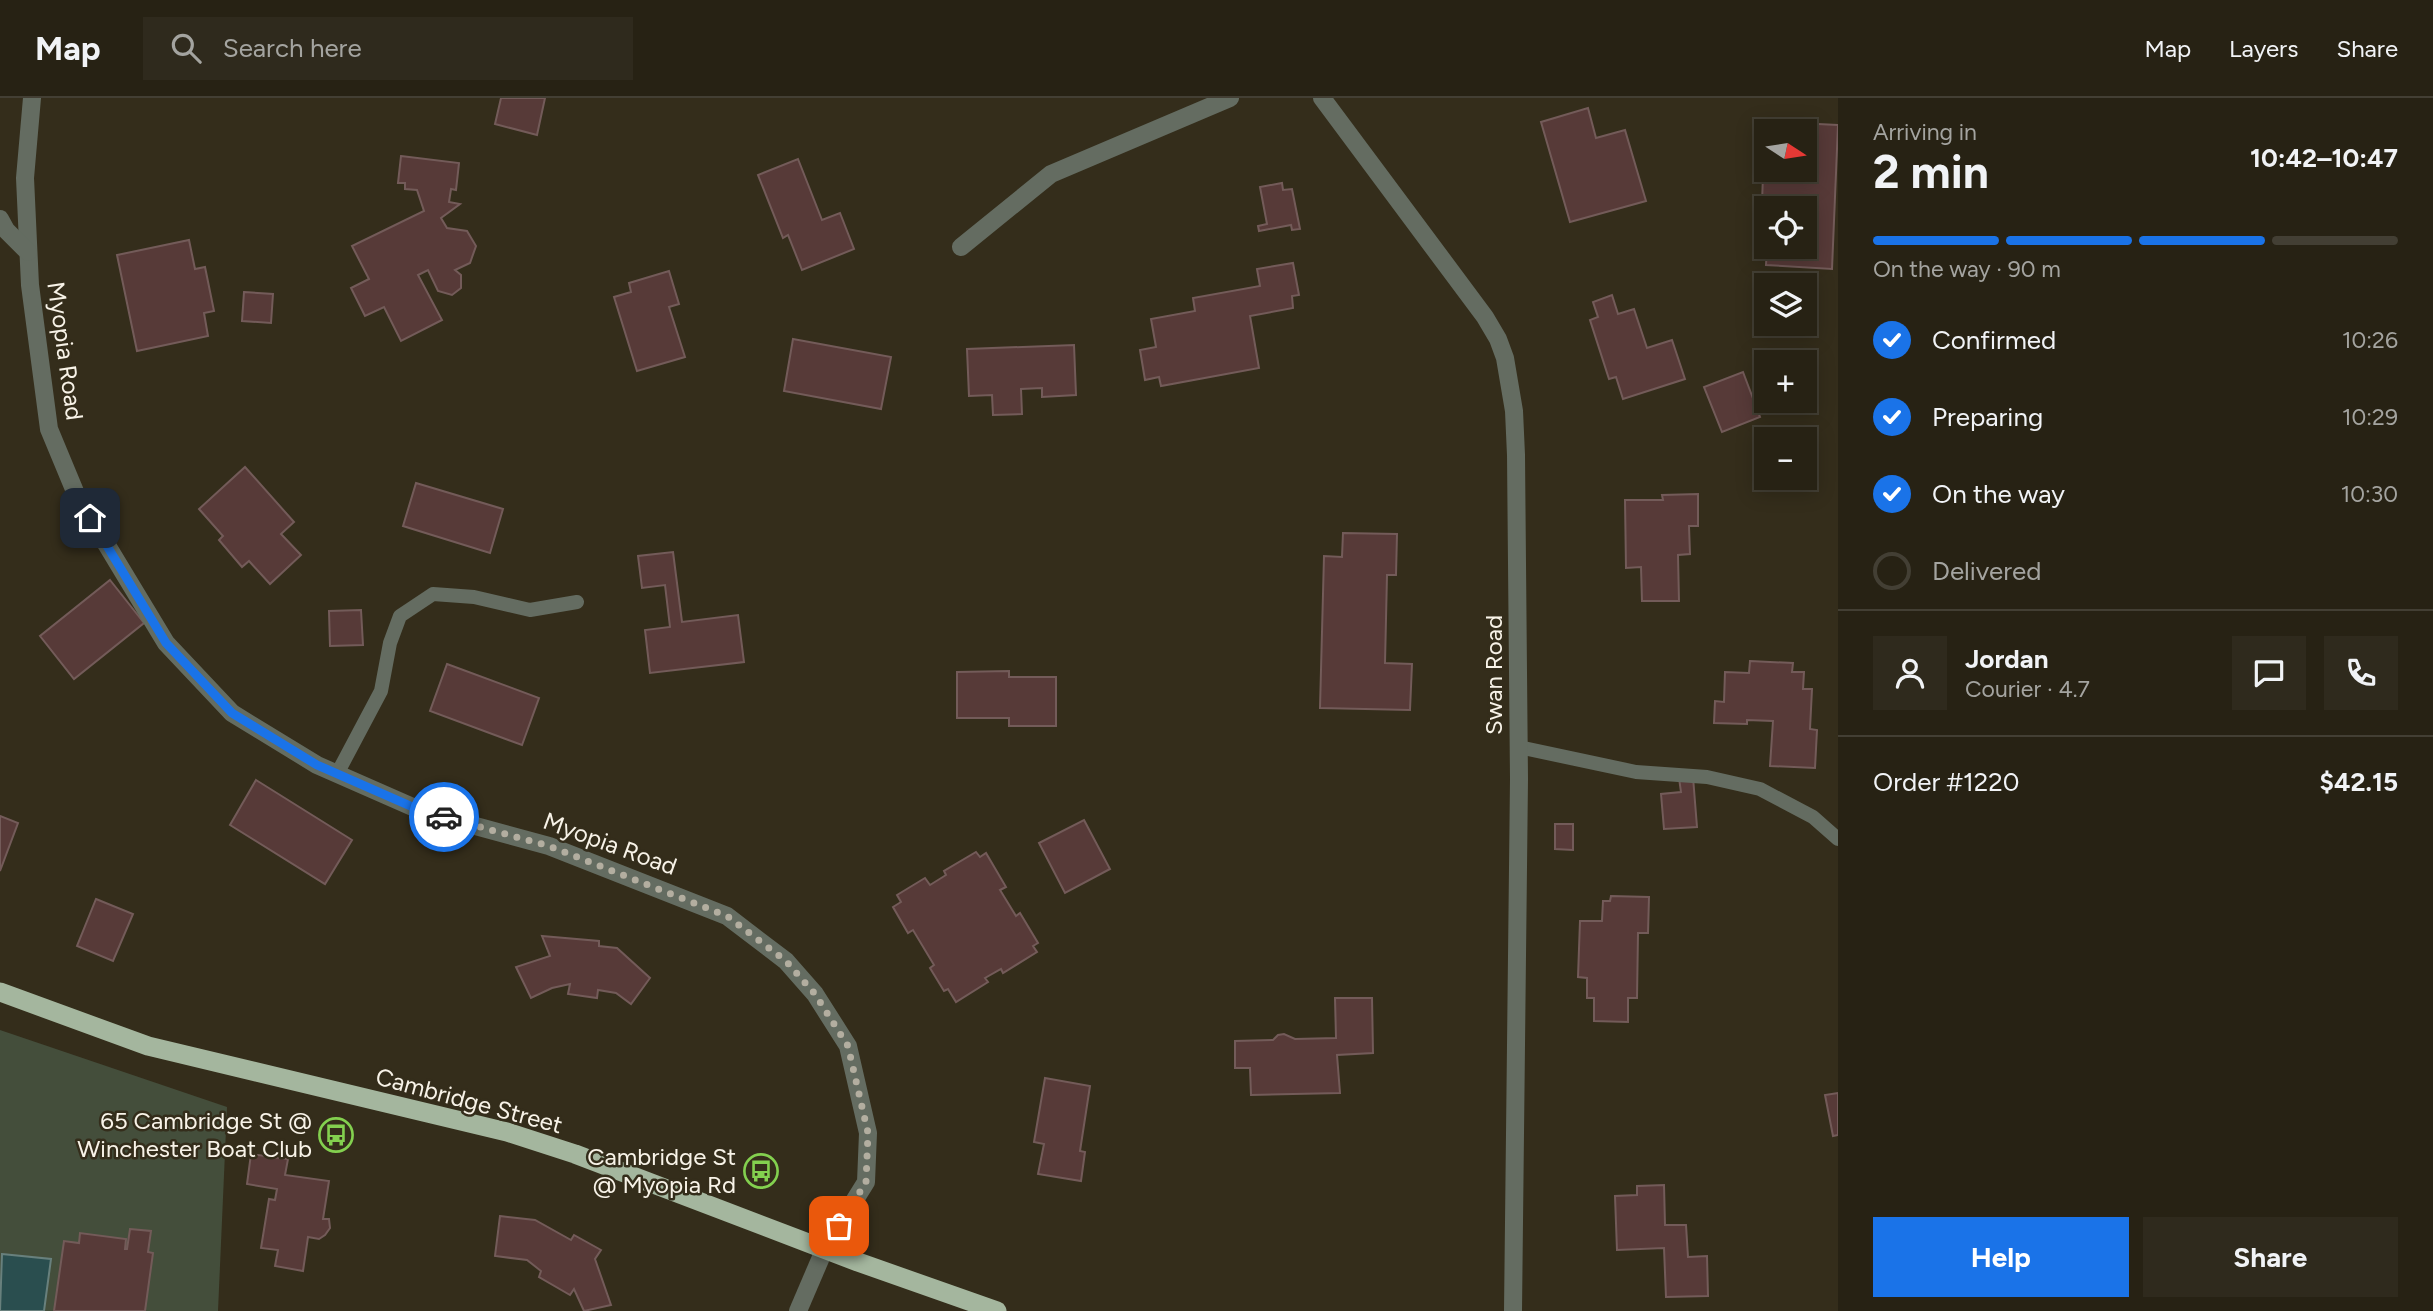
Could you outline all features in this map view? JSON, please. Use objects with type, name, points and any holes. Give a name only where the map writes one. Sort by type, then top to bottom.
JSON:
[{"type":"highway","name":"Cambridge Street","points":[[0,992],[148,1046],[507,1132],[575,1154],[858,1262],[998,1311]]},
{"type":"street","name":"Myopia Road","points":[[32,98],[25,178],[28,252],[50,429],[76,494],[166,643],[232,713],[317,765],[424,812],[549,846],[727,916],[786,961],[815,994],[848,1046],[868,1133],[866,1182],[825,1248],[799,1311]]},
{"type":"street","points":[[961,247],[1051,174],[1230,98]]},
{"type":"street","name":"Swan Road","points":[[1322,98],[1485,317],[1498,339],[1511,383],[1516,455],[1519,747],[1513,1311]]},
{"type":"street","points":[[0,219],[6,230],[28,252]]},
{"type":"lane","points":[[337,774],[381,691],[390,643],[400,616],[433,594],[474,597],[530,610],[577,602]]},
{"type":"lane","points":[[1519,747],[1636,772],[1707,777],[1760,789],[1813,817],[1838,839]]},
{"type":"green space","points":[[0,1030],[227,1107],[218,1311],[0,1311]]},
{"type":"water","points":[[2,1254],[51,1259],[44,1311],[0,1311]]},
{"type":"building","points":[[501,98],[545,98],[537,135],[495,124]]},
{"type":"building","points":[[1588,108],[1596,138],[1625,130],[1646,201],[1570,222],[1541,122]]},
{"type":"building","points":[[1817,124],[1838,125],[1832,269],[1766,265],[1766,259],[1817,259],[1817,196],[1762,196],[1763,182],[1817,182]]},
{"type":"building","points":[[401,156],[459,163],[456,190],[451,189],[449,202],[460,204],[441,218],[447,228],[467,231],[476,246],[470,263],[455,270],[461,275],[461,288],[452,295],[438,291],[428,270],[418,275],[442,320],[401,341],[384,307],[365,316],[351,288],[369,279],[352,246],[424,211],[417,190],[405,189],[405,183],[398,183]]},
{"type":"building","points":[[798,159],[822,220],[840,213],[854,249],[802,270],[788,235],[783,238],[758,175]]},
{"type":"building","points":[[1282,183],[1283,190],[1292,189],[1300,229],[1292,230],[1291,225],[1259,231],[1258,226],[1267,224],[1260,187]]},
{"type":"building","points":[[189,240],[195,269],[205,267],[214,311],[204,313],[208,336],[137,351],[117,255]]},
{"type":"building","points":[[1293,263],[1299,295],[1292,296],[1293,308],[1250,316],[1259,368],[1161,386],[1159,377],[1145,380],[1140,350],[1156,347],[1151,319],[1195,311],[1193,298],[1260,286],[1257,269]]},
{"type":"building","points":[[669,271],[679,304],[669,307],[685,357],[637,371],[614,297],[631,292],[629,283]]},
{"type":"building","points":[[244,292],[273,294],[271,323],[242,321]]},
{"type":"building","points":[[1612,295],[1618,314],[1634,309],[1647,348],[1672,340],[1685,379],[1623,399],[1616,377],[1609,379],[1590,320],[1598,317],[1593,302]]},
{"type":"building","points":[[793,339],[891,357],[881,409],[784,391]]},
{"type":"building","points":[[1074,345],[1076,395],[1042,397],[1042,388],[1021,389],[1022,414],[993,415],[992,395],[969,396],[967,349]]},
{"type":"building","points":[[1743,372],[1754,401],[1754,413],[1758,413],[1760,417],[1722,432],[1704,387]]},
{"type":"building","points":[[245,467],[294,522],[281,534],[301,555],[270,584],[249,561],[242,567],[219,540],[223,536],[199,509]]},
{"type":"building","points":[[416,483],[503,509],[490,553],[403,526]]},
{"type":"building","points":[[1698,494],[1698,526],[1689,526],[1690,554],[1678,555],[1679,601],[1642,601],[1641,567],[1626,568],[1625,500],[1663,500],[1662,495]]},
{"type":"building","points":[[1343,533],[1397,534],[1396,575],[1387,575],[1385,663],[1412,664],[1410,710],[1320,708],[1324,556],[1342,557]]},
{"type":"building","points":[[673,552],[682,622],[738,615],[744,662],[650,673],[645,630],[670,627],[665,585],[642,588],[638,556]]},
{"type":"building","points":[[110,580],[144,623],[74,679],[40,636]]},
{"type":"building","points":[[361,610],[363,645],[330,646],[329,611]]},
{"type":"building","points":[[1750,661],[1793,663],[1792,672],[1804,672],[1803,689],[1812,689],[1810,729],[1817,730],[1815,768],[1770,766],[1773,721],[1747,720],[1747,724],[1714,723],[1715,701],[1724,702],[1725,672],[1749,673]]},
{"type":"building","points":[[447,664],[539,698],[522,745],[430,711]]},
{"type":"building","points":[[1009,671],[1009,677],[1056,677],[1056,726],[1009,726],[1009,718],[957,718],[957,672]]},
{"type":"building","points":[[1693,777],[1697,827],[1664,829],[1661,794],[1681,792],[1679,778]]},
{"type":"building","points":[[256,780],[352,840],[325,884],[230,825]]},
{"type":"building","points":[[0,816],[18,823],[0,871]]},
{"type":"building","points":[[1084,820],[1110,869],[1065,893],[1039,843]]},
{"type":"building","points":[[1555,824],[1573,824],[1573,850],[1555,849]]},
{"type":"building","points":[[976,852],[980,857],[986,853],[1006,887],[1000,890],[1016,916],[1020,913],[1038,943],[1033,946],[1037,952],[1003,973],[1001,969],[985,978],[988,982],[956,1002],[948,989],[944,991],[930,968],[934,965],[913,930],[908,933],[893,907],[901,902],[897,895],[925,878],[930,885],[946,875],[944,871]]},
{"type":"building","points":[[1611,896],[1649,897],[1648,933],[1638,933],[1637,998],[1628,998],[1628,1022],[1594,1021],[1594,998],[1587,998],[1587,978],[1578,977],[1580,921],[1602,921],[1603,901],[1610,901]]},
{"type":"building","points":[[96,899],[133,914],[113,961],[77,946]]},
{"type":"building","points":[[542,936],[599,941],[599,946],[617,948],[650,978],[631,1004],[616,993],[598,990],[597,998],[568,994],[570,984],[552,988],[531,998],[516,967],[550,956]]},
{"type":"building","points":[[1335,998],[1372,998],[1373,1053],[1337,1055],[1340,1093],[1251,1095],[1250,1068],[1235,1068],[1235,1041],[1273,1040],[1284,1034],[1295,1039],[1336,1038]]},
{"type":"building","points":[[1045,1078],[1090,1086],[1080,1151],[1085,1152],[1081,1181],[1038,1174],[1044,1144],[1034,1142]]},
{"type":"building","points":[[1838,1093],[1838,1135],[1833,1136],[1825,1095]]},
{"type":"building","points":[[251,1154],[288,1159],[285,1175],[329,1181],[323,1219],[329,1219],[330,1228],[319,1239],[308,1237],[303,1271],[275,1266],[278,1250],[261,1248],[269,1199],[275,1200],[277,1189],[247,1184]]},
{"type":"building","points":[[1664,1185],[1665,1225],[1686,1225],[1688,1257],[1707,1256],[1708,1296],[1666,1297],[1664,1248],[1617,1250],[1615,1196],[1637,1195],[1637,1186]]},
{"type":"building","points":[[500,1216],[535,1220],[571,1240],[574,1235],[601,1250],[595,1259],[611,1305],[584,1311],[574,1289],[570,1295],[539,1277],[541,1271],[527,1260],[495,1256]]},
{"type":"building","points":[[130,1229],[151,1231],[148,1252],[153,1253],[145,1311],[54,1311],[64,1241],[79,1243],[80,1233],[126,1239],[127,1249]]},
{"type":"way so far","points":[[444,817],[549,846],[727,916],[786,961],[815,994],[848,1046],[868,1133],[866,1182],[839,1226]]},
{"type":"place","name":"65 Cambridge St @ Winchester Boat Club","points":[[336,1135]]},
{"type":"place","name":"Cambridge St @ Myopia Rd","points":[[761,1171]]},
{"type":"route","points":[[90,518],[166,643],[232,713],[317,765],[424,812],[444,817]]}]
